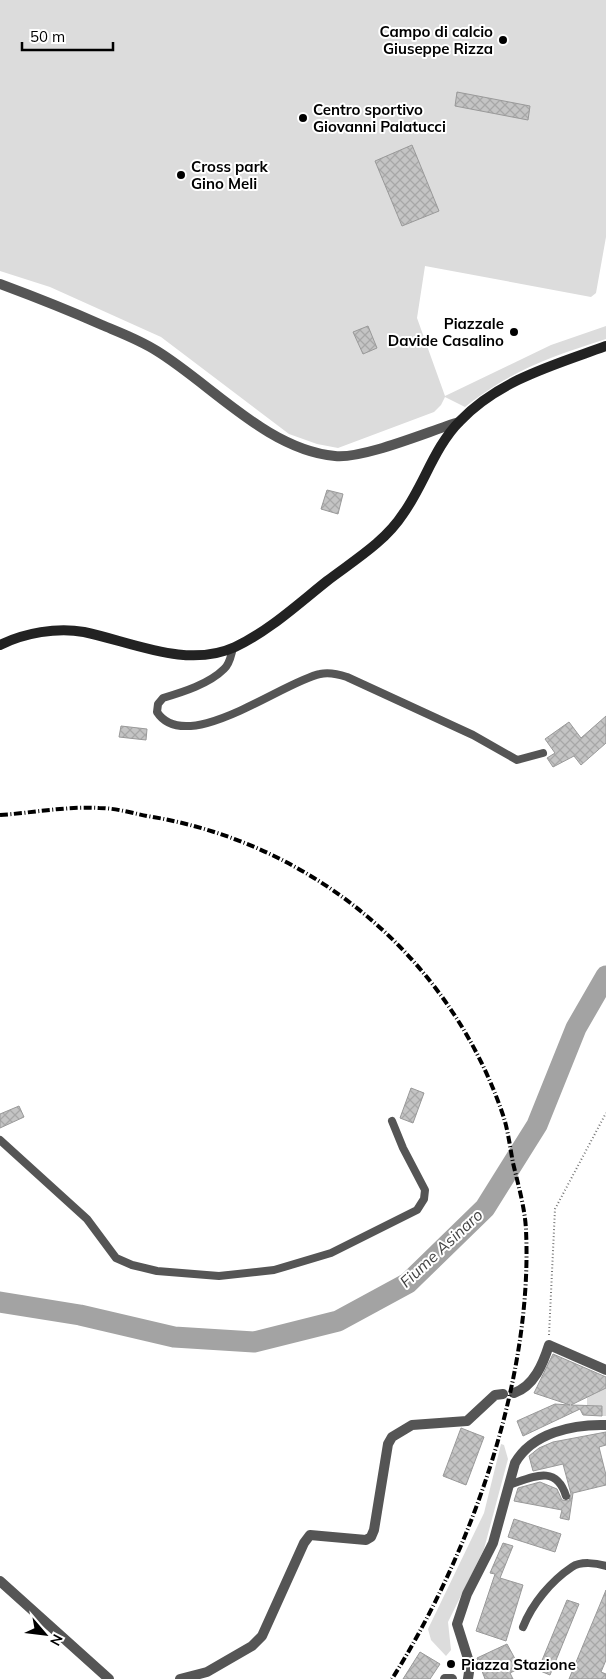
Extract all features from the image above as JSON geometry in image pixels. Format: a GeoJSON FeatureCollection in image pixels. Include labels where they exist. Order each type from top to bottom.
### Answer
{"type":"FeatureCollection","features":[{"type":"Feature","properties":{"kind":"main road"},"geometry":{"type":"LineString","coordinates":[[0,645],[14,638],[44,631],[83,632],[146,650],[176,654],[208,653],[233,648],[260,633],[385,535],[403,515],[433,460],[459,422],[512,382],[538,370],[606,346]]}},
{"type":"Feature","properties":{"kind":"street"},"geometry":{"type":"LineString","coordinates":[[0,284],[57,305],[150,347],[273,435],[319,453],[336,456],[366,452],[459,422]]}},
{"type":"Feature","properties":{"kind":"street"},"geometry":{"type":"LineString","coordinates":[[514,1393],[525,1389],[533,1381],[549,1344],[606,1370]]}},
{"type":"Feature","properties":{"kind":"street"},"geometry":{"type":"LineString","coordinates":[[180,1679],[207,1672],[252,1646],[262,1636],[304,1543],[310,1535],[366,1540],[371,1537],[374,1530],[388,1444],[399,1431],[412,1425],[468,1421],[495,1395],[503,1394]]}},
{"type":"Feature","properties":{"kind":"street"},"geometry":{"type":"LineString","coordinates":[[468,1679],[470,1665],[457,1624],[467,1594],[493,1544],[515,1464],[521,1453],[543,1436],[589,1424],[606,1425]]}},
{"type":"Feature","properties":{"kind":"street"},"geometry":{"type":"LineString","coordinates":[[0,1581],[109,1679]]}},
{"type":"Feature","properties":{"kind":"street"},"geometry":{"type":"LineString","coordinates":[[445,1679],[446,1677],[452,1679]]}},
{"type":"Feature","properties":{"kind":"lane"},"geometry":{"type":"LineString","coordinates":[[233,648],[230,661],[225,669],[214,676],[163,698],[158,704],[157,712],[160,718],[170,723],[185,726],[208,723],[233,714],[294,683],[320,674],[333,673],[347,676],[473,735],[517,760],[543,753]]}},
{"type":"Feature","properties":{"kind":"lane"},"geometry":{"type":"LineString","coordinates":[[0,1140],[87,1219],[116,1258],[132,1265],[157,1271],[219,1276],[274,1270],[331,1254],[417,1210],[424,1199],[425,1190],[403,1148],[392,1120]]}},
{"type":"Feature","properties":{"kind":"lane"},"geometry":{"type":"LineString","coordinates":[[509,1485],[540,1475],[554,1477],[563,1485],[566,1496]]}},
{"type":"Feature","properties":{"kind":"lane"},"geometry":{"type":"LineString","coordinates":[[523,1627],[538,1599],[573,1567],[584,1563],[606,1566]]}},
{"type":"Feature","properties":{"kind":"path"},"geometry":{"type":"LineString","coordinates":[[549,1344],[555,1209],[606,1113]]}},
{"type":"Feature","properties":{"kind":"shaded area","name":"Centro sportivo Giovanni Palatucci"},"geometry":{"type":"Polygon","coordinates":[[[0,0],[606,0],[606,237],[596,293],[591,297],[425,266],[417,318],[445,396],[551,345],[606,326],[606,339],[532,366],[499,383],[465,407],[445,397],[441,405],[434,412],[338,448],[317,444],[289,434],[161,337],[50,287],[0,271],[0,0]]]}},
{"type":"Feature","properties":{"kind":"shaded area"},"geometry":{"type":"Polygon","coordinates":[[[602,1385],[606,1386],[606,1416],[602,1416],[602,1406],[587,1405],[587,1397],[601,1390],[602,1385]]]}},
{"type":"Feature","properties":{"kind":"shaded area"},"geometry":{"type":"Polygon","coordinates":[[[501,1444],[504,1445],[508,1459],[484,1549],[448,1622],[451,1650],[446,1656],[431,1640],[428,1629],[484,1513],[501,1444]]]}},
{"type":"Feature","properties":{"kind":"building"},"geometry":{"type":"Polygon","coordinates":[[[457,92],[530,106],[528,120],[455,106],[457,92]]]}},
{"type":"Feature","properties":{"kind":"building"},"geometry":{"type":"Polygon","coordinates":[[[412,145],[439,211],[402,226],[375,161],[412,145]]]}},
{"type":"Feature","properties":{"kind":"building"},"geometry":{"type":"Polygon","coordinates":[[[368,326],[377,348],[363,354],[353,332],[368,326]]]}},
{"type":"Feature","properties":{"kind":"building"},"geometry":{"type":"Polygon","coordinates":[[[327,490],[343,494],[338,514],[321,509],[327,490]]]}},
{"type":"Feature","properties":{"kind":"building"},"geometry":{"type":"Polygon","coordinates":[[[606,716],[606,743],[581,765],[574,756],[553,767],[547,758],[555,753],[545,739],[569,722],[581,738],[606,716]]]}},
{"type":"Feature","properties":{"kind":"building"},"geometry":{"type":"Polygon","coordinates":[[[121,726],[147,729],[146,740],[119,737],[121,726]]]}},
{"type":"Feature","properties":{"kind":"building"},"geometry":{"type":"Polygon","coordinates":[[[411,1088],[424,1093],[413,1123],[400,1118],[411,1088]]]}},
{"type":"Feature","properties":{"kind":"building"},"geometry":{"type":"Polygon","coordinates":[[[19,1106],[24,1117],[0,1128],[0,1114],[19,1106]]]}},
{"type":"Feature","properties":{"kind":"building"},"geometry":{"type":"Polygon","coordinates":[[[553,1354],[606,1377],[606,1388],[571,1405],[602,1406],[602,1416],[583,1415],[580,1409],[523,1436],[517,1421],[555,1404],[570,1405],[534,1393],[553,1354]]]}},
{"type":"Feature","properties":{"kind":"building"},"geometry":{"type":"Polygon","coordinates":[[[461,1428],[484,1437],[466,1485],[443,1476],[461,1428]]]}},
{"type":"Feature","properties":{"kind":"building"},"geometry":{"type":"Polygon","coordinates":[[[606,1432],[606,1445],[599,1447],[606,1475],[606,1485],[573,1493],[569,1520],[560,1518],[562,1510],[514,1501],[518,1488],[540,1482],[557,1489],[562,1500],[569,1501],[571,1494],[563,1464],[533,1471],[529,1456],[539,1448],[553,1442],[606,1432]]]}},
{"type":"Feature","properties":{"kind":"building"},"geometry":{"type":"Polygon","coordinates":[[[514,1519],[561,1534],[555,1552],[508,1537],[514,1519]]]}},
{"type":"Feature","properties":{"kind":"building"},"geometry":{"type":"Polygon","coordinates":[[[503,1543],[513,1546],[500,1578],[523,1585],[506,1641],[476,1631],[495,1574],[490,1573],[503,1543]]]}},
{"type":"Feature","properties":{"kind":"building"},"geometry":{"type":"Polygon","coordinates":[[[606,1590],[606,1660],[601,1672],[606,1674],[606,1679],[569,1679],[606,1590]]]}},
{"type":"Feature","properties":{"kind":"building"},"geometry":{"type":"Polygon","coordinates":[[[567,1600],[579,1604],[550,1675],[538,1670],[567,1600]]]}},
{"type":"Feature","properties":{"kind":"building"},"geometry":{"type":"Polygon","coordinates":[[[507,1644],[520,1668],[510,1673],[513,1679],[485,1679],[477,1658],[507,1644]]]}},
{"type":"Feature","properties":{"kind":"building"},"geometry":{"type":"Polygon","coordinates":[[[420,1652],[440,1664],[430,1679],[403,1679],[420,1652]]]}},
{"type":"Feature","properties":{"kind":"waterway","name":"Fiume Asinaro"},"geometry":{"type":"LineString","coordinates":[[0,1302],[80,1315],[174,1337],[254,1342],[338,1321],[408,1283],[485,1208],[537,1125],[576,1028],[606,976]]}},
{"type":"Feature","properties":{"kind":"railway"},"geometry":{"type":"LineString","coordinates":[[0,815],[74,808],[111,809],[207,830],[264,851],[317,880],[366,916],[410,957],[448,1005],[479,1058],[505,1121],[524,1213],[526,1230],[525,1287],[519,1345],[508,1404],[491,1463],[471,1521],[447,1577],[421,1630],[392,1679]]}},
{"type":"Feature","properties":{"kind":"place","name":"Campo di calcio Giuseppe Rizza"},"geometry":{"type":"Point","coordinates":[503,40]}},
{"type":"Feature","properties":{"kind":"place","name":"Centro sportivo Giovanni Palatucci"},"geometry":{"type":"Point","coordinates":[303,118]}},
{"type":"Feature","properties":{"kind":"place","name":"Cross park Gino Meli"},"geometry":{"type":"Point","coordinates":[181,175]}},
{"type":"Feature","properties":{"kind":"place","name":"Piazzale Davide Casalino"},"geometry":{"type":"Point","coordinates":[514,332]}},
{"type":"Feature","properties":{"kind":"place","name":"Piazza Stazione"},"geometry":{"type":"Point","coordinates":[451,1664]}}]}
